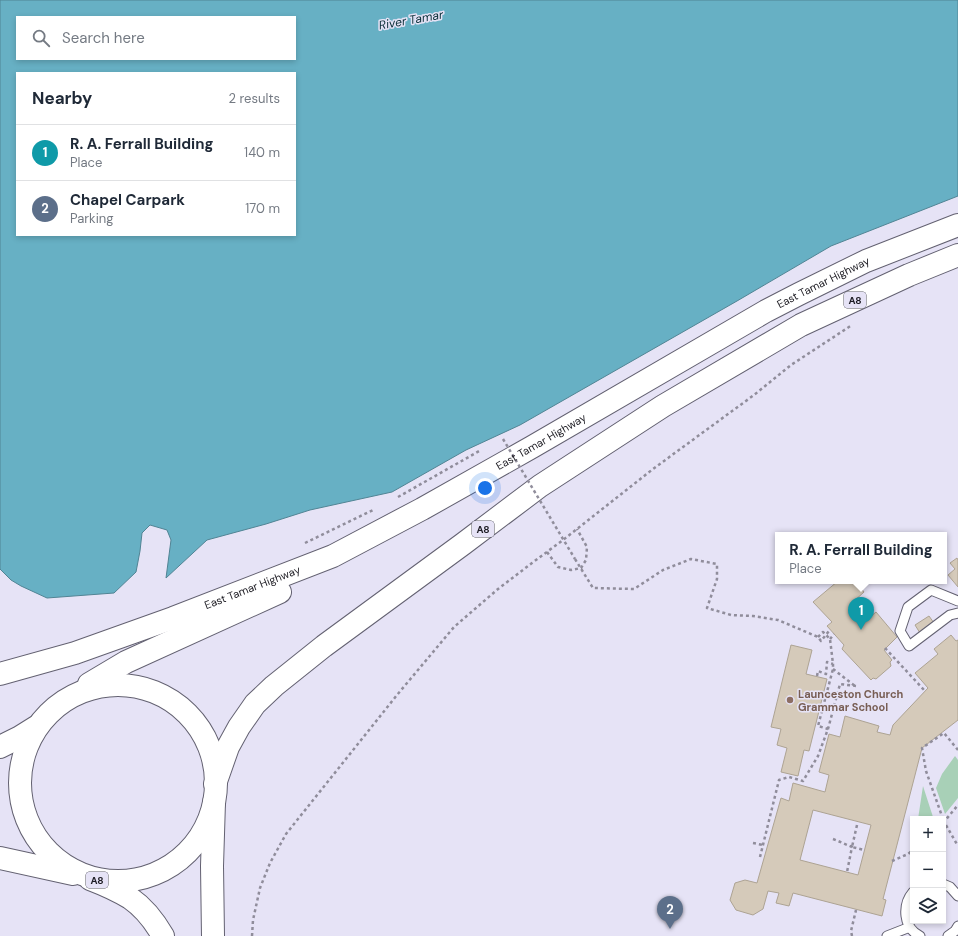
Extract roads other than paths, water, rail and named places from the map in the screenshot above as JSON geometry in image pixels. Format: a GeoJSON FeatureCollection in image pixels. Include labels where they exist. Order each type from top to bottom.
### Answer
{"type":"FeatureCollection","features":[{"type":"Feature","properties":{"kind":"main road","name":"East Tamar Highway"},"geometry":{"type":"LineString","coordinates":[[0,674],[75,652],[174,618],[334,556],[422,509],[525,451],[766,311],[866,261],[958,224]]}},
{"type":"Feature","properties":{"kind":"main road","name":"A8"},"geometry":{"type":"LineString","coordinates":[[0,858],[112,882],[136,880],[150,876],[173,864],[193,845],[203,830],[228,747],[239,727],[255,704],[297,667],[540,486],[663,406],[801,325],[958,254]]}},
{"type":"Feature","properties":{"kind":"main road","name":"A8"},"geometry":{"type":"LineString","coordinates":[[84,877],[64,866],[55,858],[33,828],[26,813],[23,798],[23,765],[29,742],[36,727],[57,705],[107,672],[293,586],[334,556]]}},
{"type":"Feature","properties":{"kind":"main road","name":"A8"},"geometry":{"type":"LineString","coordinates":[[70,695],[103,684],[117,683],[138,685],[159,692],[178,704],[193,720],[208,747],[214,766],[214,793]]}},
{"type":"Feature","properties":{"kind":"main road","name":"A8"},"geometry":{"type":"LineString","coordinates":[[0,747],[36,727]]}},
{"type":"Feature","properties":{"kind":"main road"},"geometry":{"type":"LineString","coordinates":[[213,936],[212,866],[214,793]]}},
{"type":"Feature","properties":{"kind":"main road"},"geometry":{"type":"LineString","coordinates":[[84,877],[116,890],[131,899],[150,916],[163,936]]}},
{"type":"Feature","properties":{"kind":"lane"},"geometry":{"type":"LineString","coordinates":[[958,601],[931,590],[908,607],[900,632],[909,646],[950,615],[958,613]]}},
{"type":"Feature","properties":{"kind":"lane"},"geometry":{"type":"LineString","coordinates":[[946,886],[958,896]]}},
{"type":"Feature","properties":{"kind":"lane"},"geometry":{"type":"LineString","coordinates":[[910,896],[905,907],[906,917],[910,927],[920,936]]}},
{"type":"Feature","properties":{"kind":"lane"},"geometry":{"type":"LineString","coordinates":[[948,936],[954,932],[958,926]]}},
{"type":"Feature","properties":{"kind":"lane"},"geometry":{"type":"LineString","coordinates":[[887,936],[910,927]]}},
{"type":"Feature","properties":{"kind":"water","name":"River Tamar"},"geometry":{"type":"Polygon","coordinates":[[[0,0],[958,0],[958,196],[831,246],[520,425],[466,450],[392,492],[310,510],[207,540],[166,578],[171,540],[167,530],[150,525],[142,533],[136,572],[114,593],[47,598],[11,580],[0,569],[0,0]]]}},
{"type":"Feature","properties":{"kind":"place","name":"R. A. Ferrall Building"},"geometry":{"type":"Point","coordinates":[861,630]}},
{"type":"Feature","properties":{"kind":"place","name":"Launceston Church Grammar School"},"geometry":{"type":"Point","coordinates":[790,700]}},
{"type":"Feature","properties":{"kind":"place","name":"Chapel Carpark"},"geometry":{"type":"Point","coordinates":[670,929]}}]}
